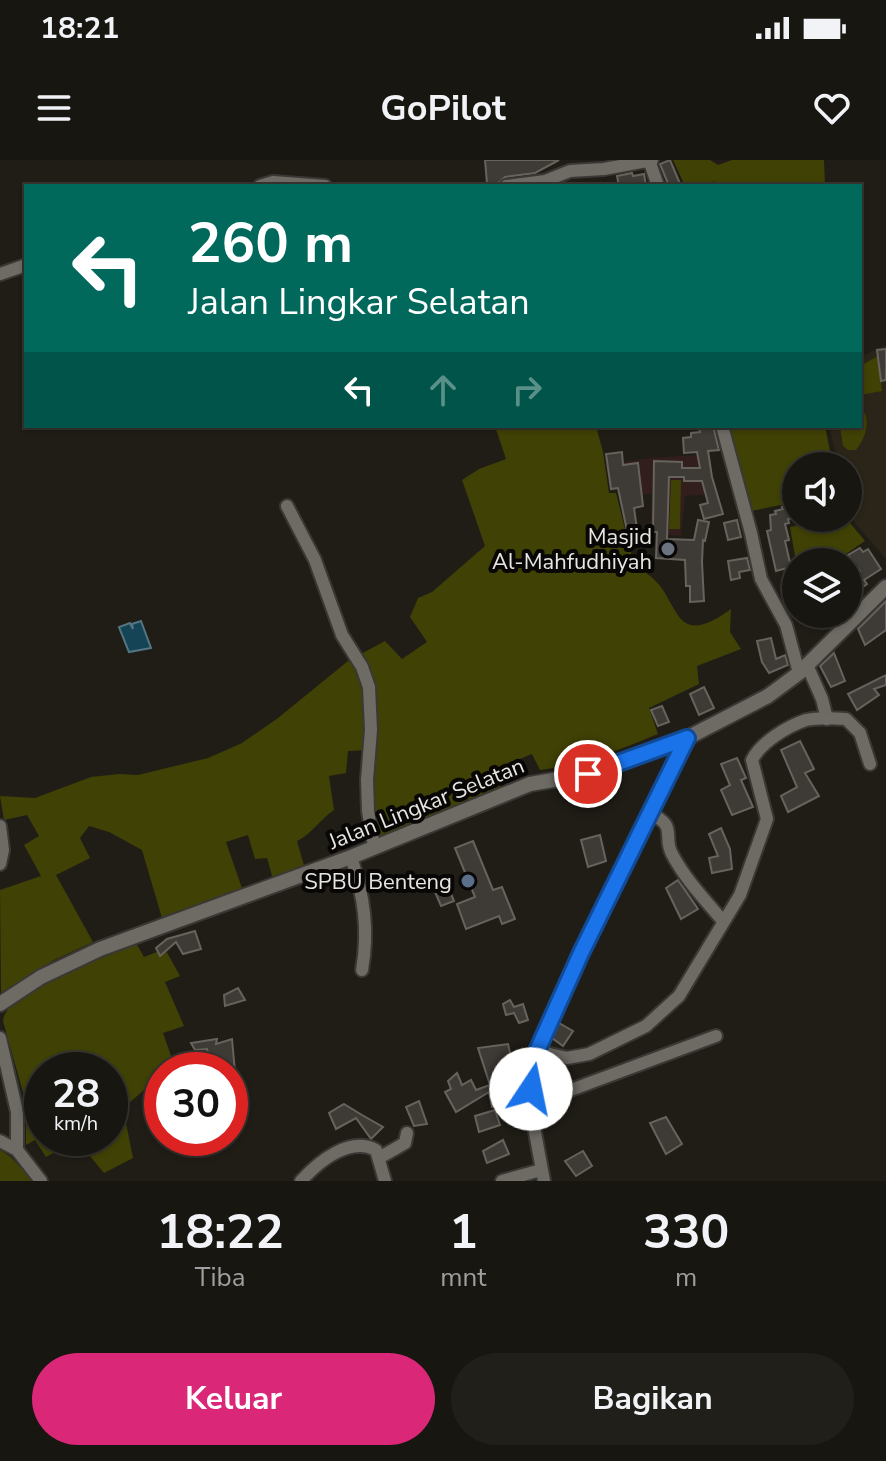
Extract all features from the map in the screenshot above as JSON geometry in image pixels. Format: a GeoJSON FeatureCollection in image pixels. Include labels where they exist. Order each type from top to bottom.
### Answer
{"type":"FeatureCollection","features":[{"type":"Feature","properties":{"kind":"street"},"geometry":{"type":"LineString","coordinates":[[522,184],[545,181],[570,171],[604,169],[650,160],[657,184]]}},
{"type":"Feature","properties":{"kind":"street"},"geometry":{"type":"LineString","coordinates":[[266,184],[299,184]]}},
{"type":"Feature","properties":{"kind":"street"},"geometry":{"type":"LineString","coordinates":[[0,274],[24,266]]}},
{"type":"Feature","properties":{"kind":"street"},"geometry":{"type":"LineString","coordinates":[[723,428],[761,579],[786,625],[803,669],[822,699],[827,719]]}},
{"type":"Feature","properties":{"kind":"street"},"geometry":{"type":"LineString","coordinates":[[287,506],[315,560],[342,635],[362,667],[369,687],[371,730],[367,780],[374,847]]}},
{"type":"Feature","properties":{"kind":"street","name":"Jalan Lingkar Selatan"},"geometry":{"type":"LineString","coordinates":[[0,1004],[41,977],[100,949],[351,857],[530,784],[588,774],[687,738],[768,696],[803,669],[886,587]]}},
{"type":"Feature","properties":{"kind":"street"},"geometry":{"type":"LineString","coordinates":[[537,1051],[576,1058],[646,1026],[679,996],[746,881],[767,819],[754,766],[755,754],[806,720],[846,719],[860,733],[870,764]]}},
{"type":"Feature","properties":{"kind":"street"},"geometry":{"type":"LineString","coordinates":[[502,1181],[542,1175],[530,1105],[537,1051],[598,914],[687,738]]}},
{"type":"Feature","properties":{"kind":"street"},"geometry":{"type":"LineString","coordinates":[[649,813],[668,828],[671,852],[686,876],[723,921]]}},
{"type":"Feature","properties":{"kind":"street"},"geometry":{"type":"LineString","coordinates":[[0,826],[3,850],[0,864]]}},
{"type":"Feature","properties":{"kind":"street"},"geometry":{"type":"LineString","coordinates":[[351,857],[362,891],[367,935],[362,970]]}},
{"type":"Feature","properties":{"kind":"street"},"geometry":{"type":"LineString","coordinates":[[531,1089],[550,1094],[568,1091],[716,1036]]}},
{"type":"Feature","properties":{"kind":"street"},"geometry":{"type":"LineString","coordinates":[[0,1038],[17,1112],[17,1150]]}},
{"type":"Feature","properties":{"kind":"street"},"geometry":{"type":"LineString","coordinates":[[379,1158],[405,1143],[407,1133]]}},
{"type":"Feature","properties":{"kind":"street"},"geometry":{"type":"LineString","coordinates":[[0,1141],[17,1150],[41,1181]]}},
{"type":"Feature","properties":{"kind":"street"},"geometry":{"type":"LineString","coordinates":[[301,1181],[336,1152],[366,1144],[376,1150],[385,1181]]}},
{"type":"Feature","properties":{"kind":"shaded area"},"geometry":{"type":"Polygon","coordinates":[[[673,160],[710,160],[718,165],[732,160],[824,160],[825,184],[716,184],[714,181],[709,184],[684,184],[673,160]]]}},
{"type":"Feature","properties":{"kind":"shaded area"},"geometry":{"type":"Polygon","coordinates":[[[886,345],[886,559],[862,531],[862,452],[836,452],[830,428],[862,428],[862,356],[886,345]]]}},
{"type":"Feature","properties":{"kind":"shaded area"},"geometry":{"type":"Polygon","coordinates":[[[878,356],[882,391],[862,395],[862,365],[878,356]]]}},
{"type":"Feature","properties":{"kind":"shaded area"},"geometry":{"type":"Polygon","coordinates":[[[862,410],[867,423],[865,435],[856,450],[843,446],[840,428],[862,428],[862,410]]]}},
{"type":"Feature","properties":{"kind":"shaded area"},"geometry":{"type":"Polygon","coordinates":[[[496,428],[597,428],[609,493],[616,493],[634,565],[657,582],[686,623],[706,624],[731,609],[730,632],[741,649],[697,666],[699,684],[649,708],[658,734],[600,756],[555,768],[540,770],[532,754],[493,770],[501,789],[376,841],[372,750],[348,751],[346,773],[329,776],[334,810],[297,841],[305,869],[273,879],[267,858],[255,859],[248,835],[226,842],[243,891],[162,918],[142,850],[109,832],[89,826],[80,838],[90,858],[56,875],[93,942],[54,960],[1,993],[0,890],[41,876],[24,845],[39,836],[27,815],[4,820],[0,796],[35,798],[91,777],[138,775],[208,758],[242,743],[348,661],[385,641],[402,659],[427,642],[410,617],[418,598],[432,592],[485,546],[462,480],[479,469],[506,459],[496,428]]]}},
{"type":"Feature","properties":{"kind":"shaded area"},"geometry":{"type":"Polygon","coordinates":[[[728,428],[825,428],[830,452],[782,452],[782,505],[746,512],[728,428]]]}},
{"type":"Feature","properties":{"kind":"shaded area"},"geometry":{"type":"Polygon","coordinates":[[[697,455],[705,495],[685,496],[681,536],[650,533],[652,494],[628,494],[624,462],[697,455]]]}},
{"type":"Feature","properties":{"kind":"shaded area"},"geometry":{"type":"Polygon","coordinates":[[[671,480],[681,480],[680,529],[669,529],[671,480]]]}},
{"type":"Feature","properties":{"kind":"shaded area"},"geometry":{"type":"Polygon","coordinates":[[[791,532],[858,532],[865,541],[855,548],[794,548],[791,532]]]}},
{"type":"Feature","properties":{"kind":"shaded area"},"geometry":{"type":"Polygon","coordinates":[[[136,943],[144,957],[165,949],[180,976],[165,982],[184,1026],[163,1033],[170,1052],[144,1052],[144,1090],[128,1104],[128,1052],[24,1052],[24,1096],[3,1021],[8,1010],[21,998],[83,964],[136,943]]]}},
{"type":"Feature","properties":{"kind":"shaded area"},"geometry":{"type":"Polygon","coordinates":[[[128,1133],[133,1158],[104,1173],[90,1156],[128,1156],[128,1133]]]}},
{"type":"Feature","properties":{"kind":"shaded area"},"geometry":{"type":"Polygon","coordinates":[[[0,1150],[11,1157],[33,1181],[0,1181],[0,1150]]]}},
{"type":"Feature","properties":{"kind":"water"},"geometry":{"type":"Polygon","coordinates":[[[141,621],[151,648],[129,652],[119,627],[130,623],[133,629],[132,624],[141,621]]]}},
{"type":"Feature","properties":{"kind":"building"},"geometry":{"type":"Polygon","coordinates":[[[485,160],[559,160],[535,173],[487,183],[485,160]]]}},
{"type":"Feature","properties":{"kind":"building"},"geometry":{"type":"Polygon","coordinates":[[[670,160],[680,184],[668,184],[660,164],[670,160]]]}},
{"type":"Feature","properties":{"kind":"building"},"geometry":{"type":"Polygon","coordinates":[[[644,174],[646,184],[619,184],[617,176],[644,174]]]}},
{"type":"Feature","properties":{"kind":"building"},"geometry":{"type":"Polygon","coordinates":[[[886,349],[886,380],[881,381],[877,350],[886,349]]]}},
{"type":"Feature","properties":{"kind":"building"},"geometry":{"type":"Polygon","coordinates":[[[699,428],[714,428],[719,450],[708,451],[723,514],[704,519],[700,505],[708,503],[702,481],[669,477],[667,539],[694,540],[698,520],[709,522],[703,540],[704,601],[690,602],[685,560],[656,558],[657,532],[653,532],[654,461],[682,462],[682,468],[700,468],[697,452],[684,453],[683,438],[700,432],[699,428]]]}},
{"type":"Feature","properties":{"kind":"building"},"geometry":{"type":"Polygon","coordinates":[[[622,452],[623,465],[638,463],[643,506],[634,508],[639,543],[630,545],[618,488],[611,489],[606,454],[622,452]]]}},
{"type":"Feature","properties":{"kind":"building"},"geometry":{"type":"Polygon","coordinates":[[[782,509],[782,532],[787,532],[789,540],[785,541],[787,548],[782,548],[782,569],[776,571],[767,531],[771,530],[770,515],[776,514],[775,511],[782,509]]]}},
{"type":"Feature","properties":{"kind":"building"},"geometry":{"type":"Polygon","coordinates":[[[737,520],[741,537],[728,540],[724,523],[737,520]]]}},
{"type":"Feature","properties":{"kind":"building"},"geometry":{"type":"Polygon","coordinates":[[[868,549],[881,569],[864,580],[867,584],[862,588],[862,551],[868,549]]]}},
{"type":"Feature","properties":{"kind":"building"},"geometry":{"type":"Polygon","coordinates":[[[747,558],[750,570],[739,572],[740,578],[731,580],[728,561],[747,558]]]}},
{"type":"Feature","properties":{"kind":"building"},"geometry":{"type":"Polygon","coordinates":[[[886,601],[886,630],[865,645],[858,629],[886,601]]]}},
{"type":"Feature","properties":{"kind":"building"},"geometry":{"type":"Polygon","coordinates":[[[771,638],[776,659],[785,655],[788,665],[769,673],[762,662],[757,641],[771,638]]]}},
{"type":"Feature","properties":{"kind":"building"},"geometry":{"type":"Polygon","coordinates":[[[834,653],[845,681],[831,687],[820,666],[834,653]]]}},
{"type":"Feature","properties":{"kind":"building"},"geometry":{"type":"Polygon","coordinates":[[[886,675],[886,685],[874,689],[879,695],[857,710],[848,694],[886,675]]]}},
{"type":"Feature","properties":{"kind":"building"},"geometry":{"type":"Polygon","coordinates":[[[704,687],[714,708],[699,715],[690,694],[704,687]]]}},
{"type":"Feature","properties":{"kind":"building"},"geometry":{"type":"Polygon","coordinates":[[[662,706],[669,722],[658,726],[651,710],[662,706]]]}},
{"type":"Feature","properties":{"kind":"building"},"geometry":{"type":"Polygon","coordinates":[[[800,741],[814,769],[805,773],[819,796],[788,812],[781,796],[797,787],[781,750],[800,741]]]}},
{"type":"Feature","properties":{"kind":"building"},"geometry":{"type":"Polygon","coordinates":[[[737,758],[746,778],[741,780],[753,807],[732,815],[721,790],[730,785],[721,764],[737,758]]]}},
{"type":"Feature","properties":{"kind":"building"},"geometry":{"type":"Polygon","coordinates":[[[721,828],[730,849],[732,869],[712,873],[709,858],[718,856],[709,834],[721,828]]]}},
{"type":"Feature","properties":{"kind":"building"},"geometry":{"type":"Polygon","coordinates":[[[600,835],[606,861],[588,867],[581,840],[600,835]]]}},
{"type":"Feature","properties":{"kind":"building"},"geometry":{"type":"Polygon","coordinates":[[[473,841],[493,890],[502,887],[515,919],[502,924],[499,916],[466,929],[457,904],[475,897],[455,848],[473,841]]]}},
{"type":"Feature","properties":{"kind":"building"},"geometry":{"type":"Polygon","coordinates":[[[678,880],[698,909],[681,919],[666,888],[678,880]]]}},
{"type":"Feature","properties":{"kind":"building"},"geometry":{"type":"Polygon","coordinates":[[[446,882],[454,901],[441,906],[433,887],[446,882]]]}},
{"type":"Feature","properties":{"kind":"building"},"geometry":{"type":"Polygon","coordinates":[[[195,931],[201,949],[183,954],[176,942],[160,956],[156,948],[167,939],[195,931]]]}},
{"type":"Feature","properties":{"kind":"building"},"geometry":{"type":"Polygon","coordinates":[[[238,988],[245,1000],[225,1006],[224,995],[238,988]]]}},
{"type":"Feature","properties":{"kind":"building"},"geometry":{"type":"Polygon","coordinates":[[[510,1000],[514,1007],[523,1004],[528,1020],[519,1023],[514,1013],[506,1015],[503,1004],[510,1000]]]}},
{"type":"Feature","properties":{"kind":"building"},"geometry":{"type":"Polygon","coordinates":[[[559,1023],[573,1031],[563,1046],[552,1038],[559,1023]]]}},
{"type":"Feature","properties":{"kind":"building"},"geometry":{"type":"Polygon","coordinates":[[[217,1039],[216,1044],[232,1039],[233,1052],[195,1050],[191,1043],[217,1039]]]}},
{"type":"Feature","properties":{"kind":"building"},"geometry":{"type":"Polygon","coordinates":[[[508,1044],[513,1066],[507,1068],[515,1101],[492,1107],[489,1092],[456,1112],[445,1092],[451,1089],[448,1081],[457,1073],[462,1085],[471,1080],[476,1090],[490,1085],[478,1048],[508,1044]]]}},
{"type":"Feature","properties":{"kind":"building"},"geometry":{"type":"Polygon","coordinates":[[[419,1101],[427,1124],[414,1126],[406,1107],[419,1101]]]}},
{"type":"Feature","properties":{"kind":"building"},"geometry":{"type":"Polygon","coordinates":[[[344,1104],[383,1127],[371,1139],[356,1118],[336,1129],[329,1113],[344,1104]]]}},
{"type":"Feature","properties":{"kind":"building"},"geometry":{"type":"Polygon","coordinates":[[[495,1110],[500,1125],[479,1132],[475,1116],[495,1110]]]}},
{"type":"Feature","properties":{"kind":"building"},"geometry":{"type":"Polygon","coordinates":[[[666,1117],[682,1144],[666,1154],[650,1123],[666,1117]]]}},
{"type":"Feature","properties":{"kind":"building"},"geometry":{"type":"Polygon","coordinates":[[[503,1140],[509,1154],[487,1163],[483,1151],[503,1140]]]}},
{"type":"Feature","properties":{"kind":"building"},"geometry":{"type":"Polygon","coordinates":[[[583,1151],[592,1166],[576,1176],[565,1161],[583,1151]]]}},
{"type":"Feature","properties":{"kind":"place","name":"Masjid Al-Mahfudhiyah"},"geometry":{"type":"Point","coordinates":[668,549]}},
{"type":"Feature","properties":{"kind":"place","name":"SPBU Benteng"},"geometry":{"type":"Point","coordinates":[468,881]}},
{"type":"Feature","properties":{"kind":"route"},"geometry":{"type":"LineString","coordinates":[[531,1089],[537,1051],[608,894],[630,856],[687,738],[588,774]]}}]}
